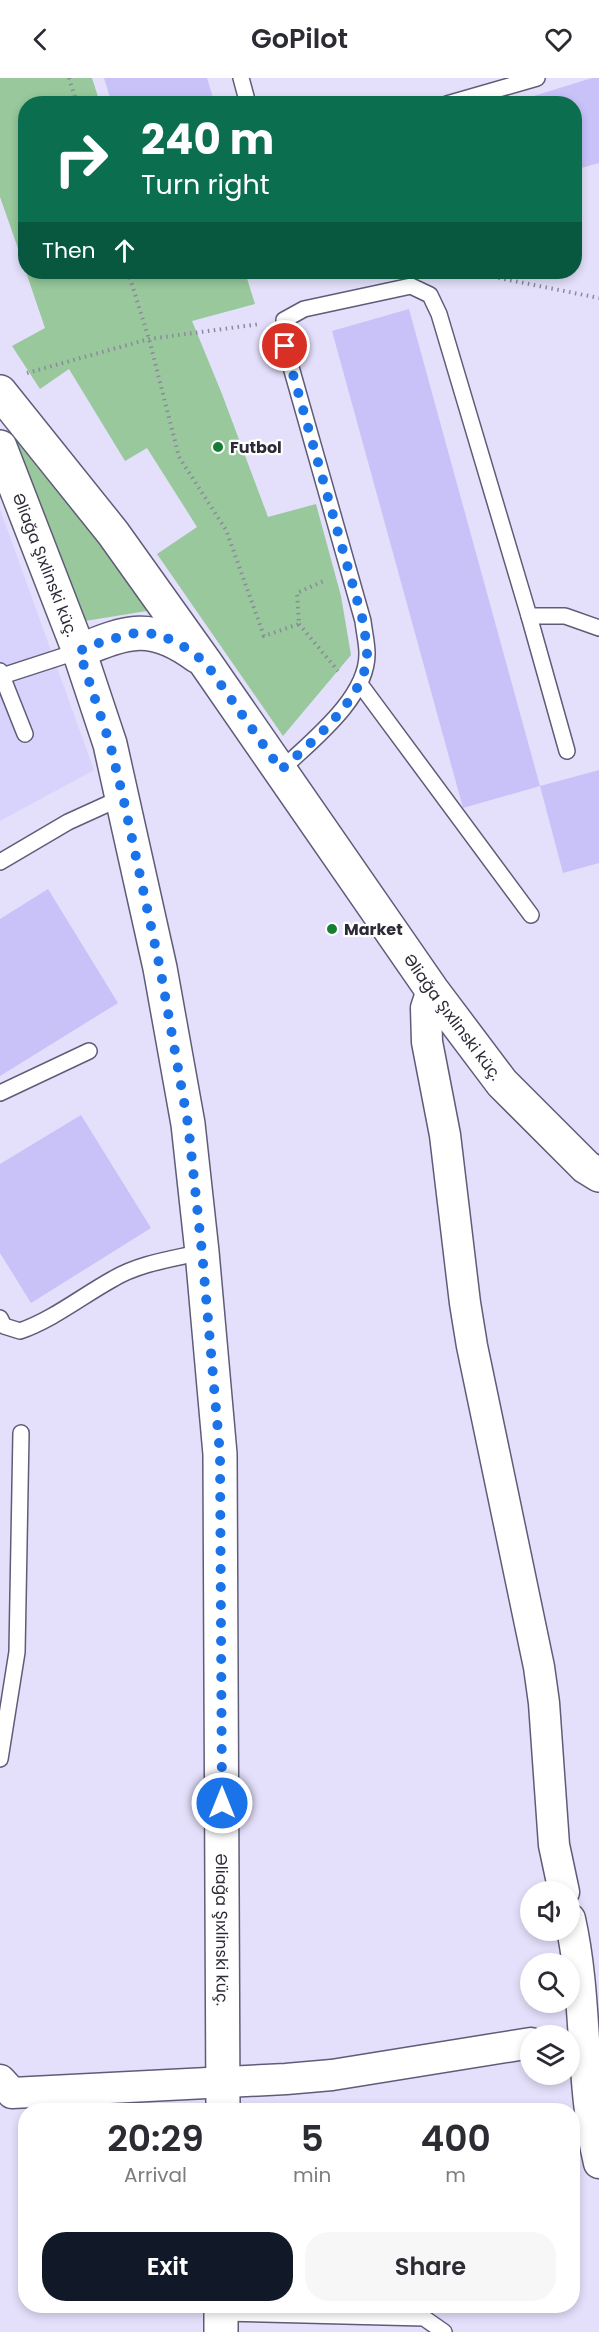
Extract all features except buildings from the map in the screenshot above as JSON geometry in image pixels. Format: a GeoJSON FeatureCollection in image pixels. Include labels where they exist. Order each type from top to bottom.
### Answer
{"type":"FeatureCollection","features":[{"type":"Feature","properties":{"kind":"main road","name":"Əliağa Şıxlinski küç."},"geometry":{"type":"LineString","coordinates":[[11,383],[432,990],[502,1083],[586,1167],[599,1175]]}},
{"type":"Feature","properties":{"kind":"main road","name":"Əliağa Şıxlinski küç."},"geometry":{"type":"LineString","coordinates":[[4,469],[79,651],[110,744],[160,968],[188,1124],[220,1454],[223,2096]]}},
{"type":"Feature","properties":{"kind":"main road"},"geometry":{"type":"LineString","coordinates":[[79,651],[120,636],[146,633],[169,638],[205,662]]}},
{"type":"Feature","properties":{"kind":"street"},"geometry":{"type":"LineString","coordinates":[[432,990],[426,1008],[427,1042],[445,1135],[472,1346],[539,1667],[544,1702],[554,1845],[562,1881]]}},
{"type":"Feature","properties":{"kind":"street"},"geometry":{"type":"LineString","coordinates":[[574,1941],[581,1985],[587,2098],[599,2163]]}},
{"type":"Feature","properties":{"kind":"street"},"geometry":{"type":"LineString","coordinates":[[0,2080],[12,2093],[223,2096],[332,2075],[520,2045]]}},
{"type":"Feature","properties":{"kind":"lane"},"geometry":{"type":"LineString","coordinates":[[241,78],[246,96]]}},
{"type":"Feature","properties":{"kind":"lane"},"geometry":{"type":"LineString","coordinates":[[475,96],[537,78]]}},
{"type":"Feature","properties":{"kind":"lane"},"geometry":{"type":"LineString","coordinates":[[281,770],[339,715],[360,684],[368,655],[363,621],[285,346],[284,320],[304,309],[411,286],[430,295],[439,314],[567,751]]}},
{"type":"Feature","properties":{"kind":"lane"},"geometry":{"type":"LineString","coordinates":[[529,616],[565,616],[599,628]]}},
{"type":"Feature","properties":{"kind":"lane"},"geometry":{"type":"LineString","coordinates":[[25,734],[1,673],[79,651]]}},
{"type":"Feature","properties":{"kind":"lane"},"geometry":{"type":"LineString","coordinates":[[360,684],[531,915]]}},
{"type":"Feature","properties":{"kind":"lane"},"geometry":{"type":"LineString","coordinates":[[0,862],[68,822],[123,797]]}},
{"type":"Feature","properties":{"kind":"lane"},"geometry":{"type":"LineString","coordinates":[[0,1093],[89,1051]]}},
{"type":"Feature","properties":{"kind":"lane"},"geometry":{"type":"LineString","coordinates":[[0,1318],[4,1326],[20,1332],[42,1323],[115,1278],[143,1266],[202,1252]]}},
{"type":"Feature","properties":{"kind":"lane"},"geometry":{"type":"LineString","coordinates":[[0,1759],[17,1652],[21,1434]]}},
{"type":"Feature","properties":{"kind":"lane"},"geometry":{"type":"LineString","coordinates":[[221,2317],[424,2318],[444,2332]]}},
{"type":"Feature","properties":{"kind":"path"},"geometry":{"type":"LineString","coordinates":[[69,78],[75,96]]}},
{"type":"Feature","properties":{"kind":"path"},"geometry":{"type":"LineString","coordinates":[[131,279],[179,457],[226,530],[264,636],[299,624]]}},
{"type":"Feature","properties":{"kind":"path"},"geometry":{"type":"LineString","coordinates":[[504,279],[599,298]]}},
{"type":"Feature","properties":{"kind":"path"},"geometry":{"type":"LineString","coordinates":[[11,383],[149,339],[284,320]]}},
{"type":"Feature","properties":{"kind":"path"},"geometry":{"type":"LineString","coordinates":[[335,575],[297,593],[299,624],[338,671]]}},
{"type":"Feature","properties":{"kind":"shaded area"},"geometry":{"type":"Polygon","coordinates":[[[0,509],[94,770],[0,821],[0,509]]]}},
{"type":"Feature","properties":{"kind":"green space"},"geometry":{"type":"Polygon","coordinates":[[[0,78],[92,78],[98,96],[18,96],[18,248],[0,197],[0,78]]]}},
{"type":"Feature","properties":{"kind":"green space"},"geometry":{"type":"Polygon","coordinates":[[[28,279],[247,279],[255,304],[192,321],[268,517],[316,504],[341,596],[351,655],[283,736],[157,554],[197,527],[147,448],[125,461],[69,369],[40,389],[12,346],[45,328],[28,279]]]}},
{"type":"Feature","properties":{"kind":"green space"},"geometry":{"type":"Polygon","coordinates":[[[14,437],[153,610],[85,621],[14,437]]]}},
{"type":"Feature","properties":{"kind":"place","name":"Futbol"},"geometry":{"type":"Point","coordinates":[218,447]}},
{"type":"Feature","properties":{"kind":"place","name":"Market"},"geometry":{"type":"Point","coordinates":[332,929]}},
{"type":"Feature","properties":{"kind":"route"},"geometry":{"type":"LineString","coordinates":[[222,1803],[220,1454],[188,1124],[160,968],[123,797],[110,744],[79,651],[104,641],[135,633],[159,634],[183,646],[205,662],[281,770],[339,715],[360,684],[368,655],[363,621],[285,346]]}}]}
